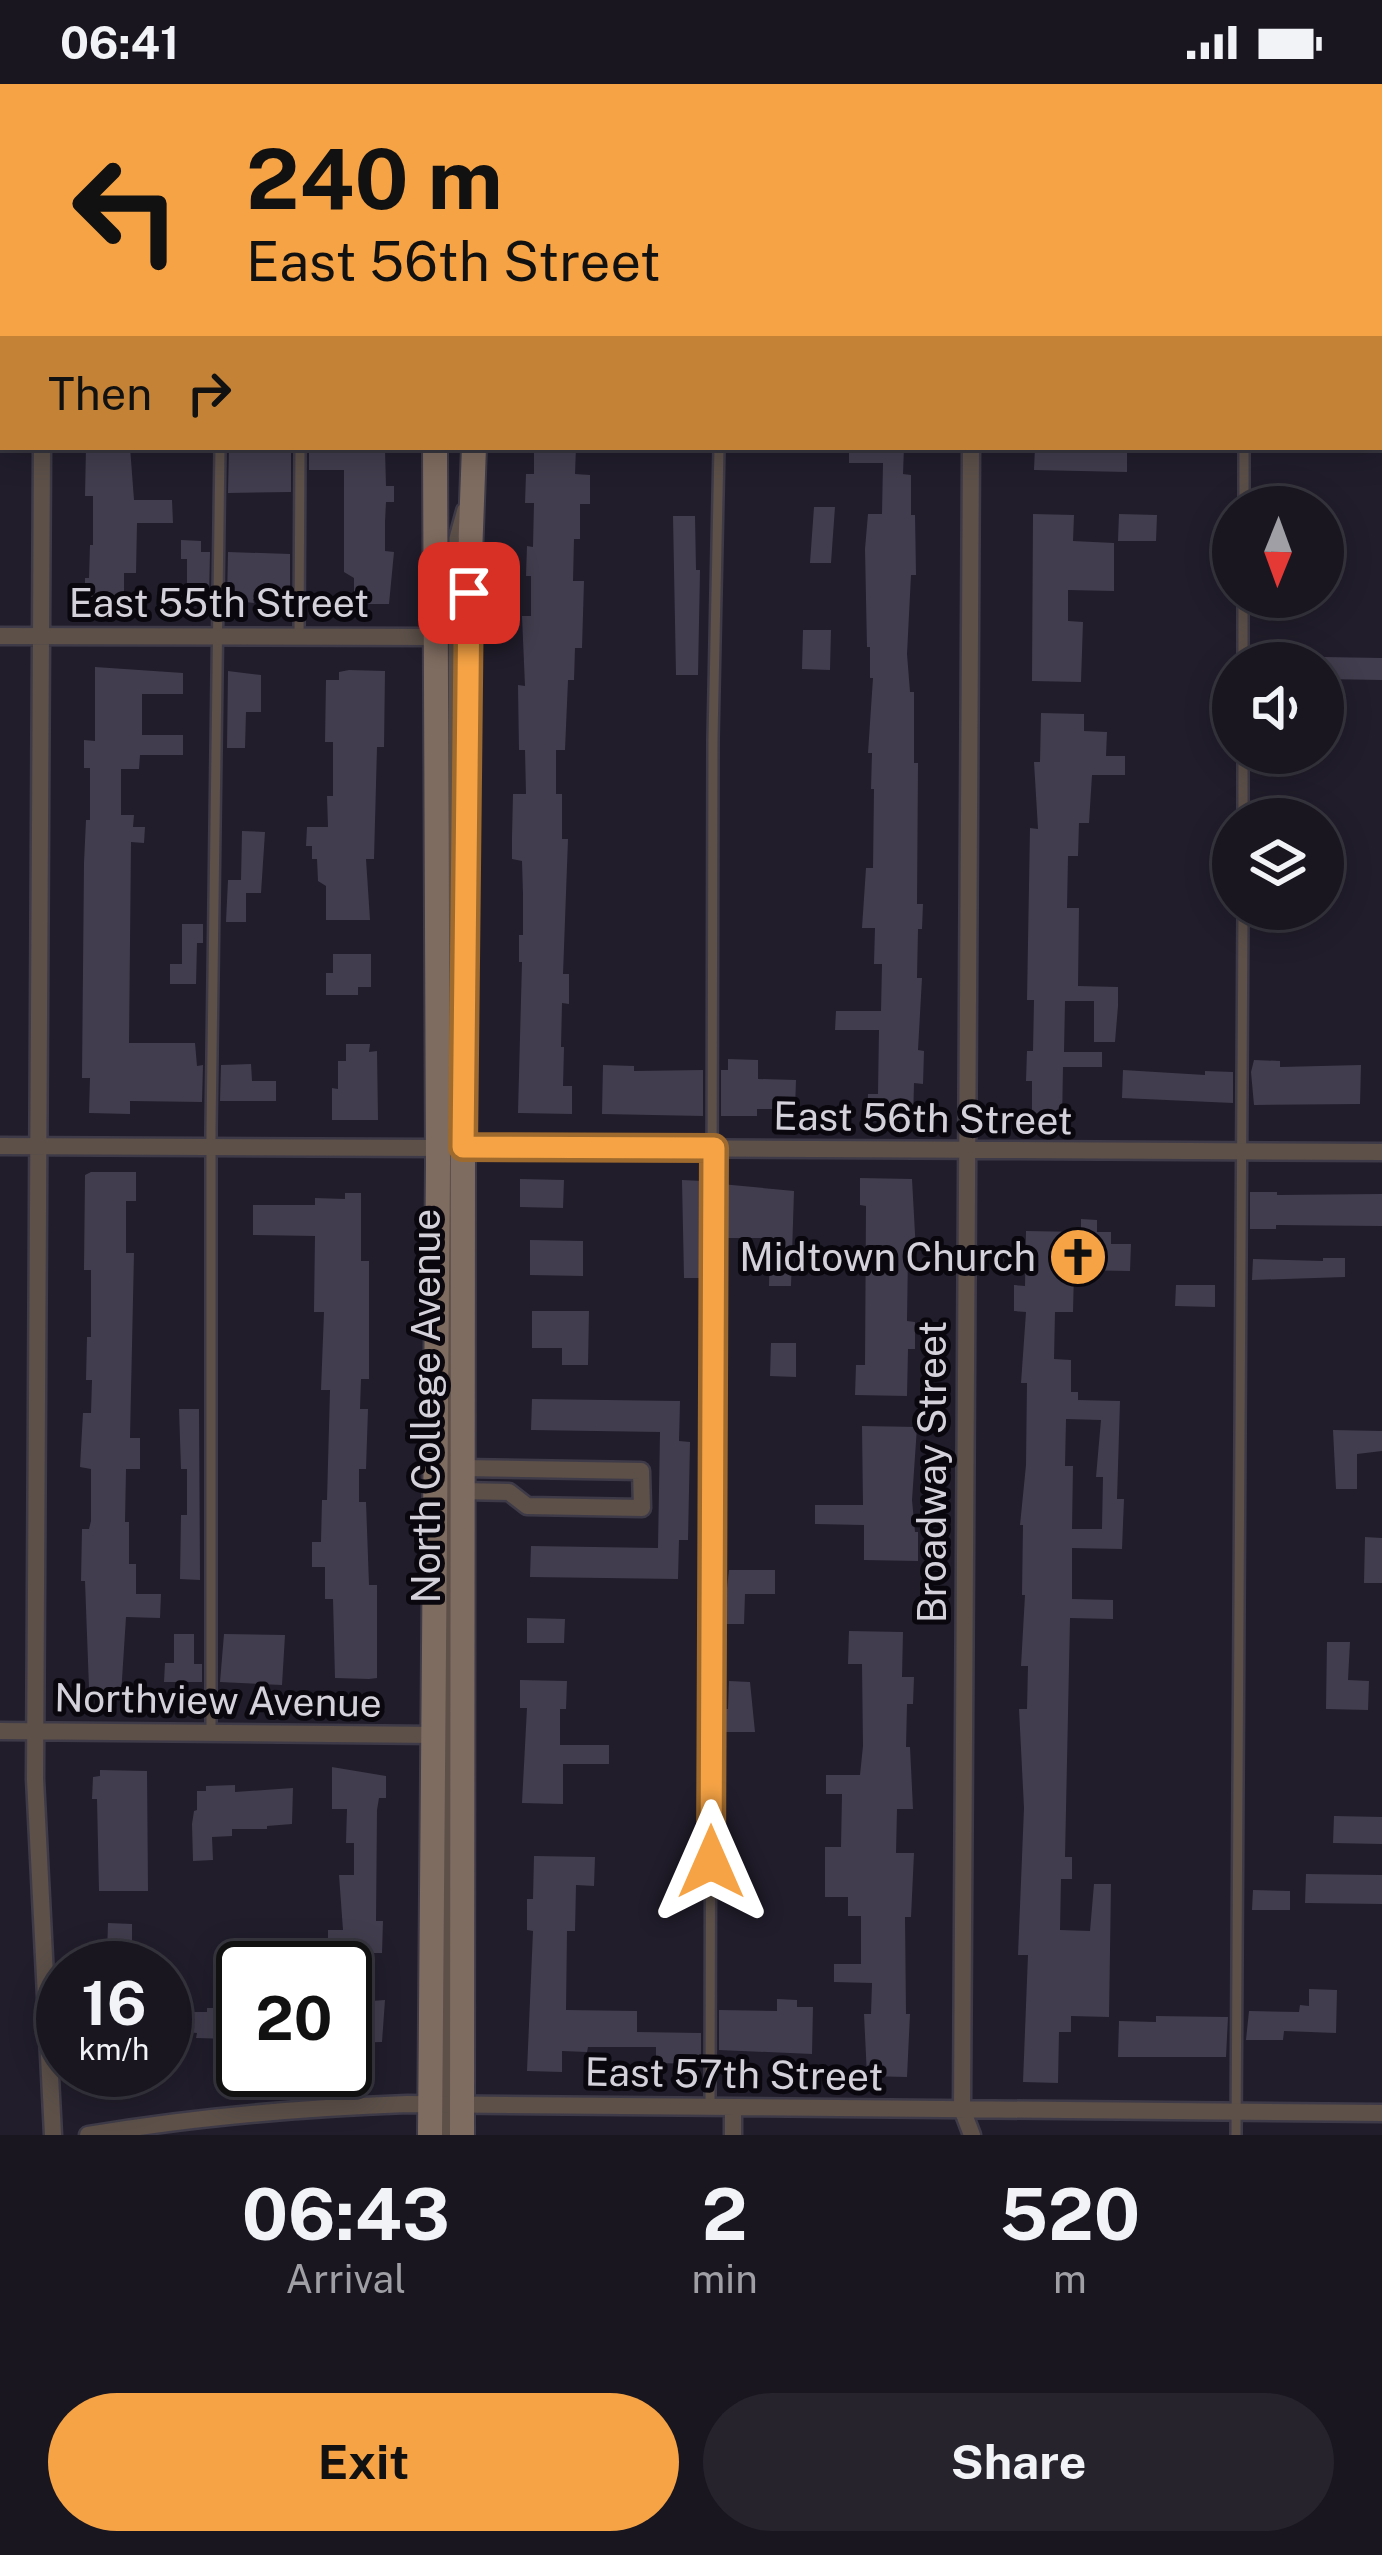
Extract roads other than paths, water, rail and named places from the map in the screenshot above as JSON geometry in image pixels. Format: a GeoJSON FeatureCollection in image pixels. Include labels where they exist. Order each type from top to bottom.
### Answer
{"type":"FeatureCollection","features":[{"type":"Feature","properties":{"kind":"main road","name":"North College Avenue"},"geometry":{"type":"LineString","coordinates":[[430,2135],[446,2104],[462,1480],[435,454]]}},
{"type":"Feature","properties":{"kind":"main road","name":"North College Avenue"},"geometry":{"type":"LineString","coordinates":[[462,2135],[446,2104],[435,1735],[474,454]]}},
{"type":"Feature","properties":{"kind":"street"},"geometry":{"type":"LineString","coordinates":[[42,450],[35,1731],[53,2135]]}},
{"type":"Feature","properties":{"kind":"street","name":"Broadway Street"},"geometry":{"type":"LineString","coordinates":[[971,450],[962,2109],[972,2135]]}},
{"type":"Feature","properties":{"kind":"street","name":"East 55th Street"},"geometry":{"type":"LineString","coordinates":[[0,636],[438,637]]}},
{"type":"Feature","properties":{"kind":"street","name":"East 56th Street"},"geometry":{"type":"LineString","coordinates":[[0,1146],[1382,1152]]}},
{"type":"Feature","properties":{"kind":"street"},"geometry":{"type":"LineString","coordinates":[[509,1469],[641,1471],[642,1508],[527,1506],[509,1492],[462,1480],[509,1469]]}},
{"type":"Feature","properties":{"kind":"street","name":"Northview Avenue"},"geometry":{"type":"LineString","coordinates":[[0,1731],[435,1735]]}},
{"type":"Feature","properties":{"kind":"street","name":"East 57th Street"},"geometry":{"type":"LineString","coordinates":[[88,2135],[265,2110],[446,2104],[1382,2113]]}},
{"type":"Feature","properties":{"kind":"street"},"geometry":{"type":"LineString","coordinates":[[733,2107],[733,2135]]}},
{"type":"Feature","properties":{"kind":"lane"},"geometry":{"type":"LineString","coordinates":[[211,1732],[211,1147],[220,450]]}},
{"type":"Feature","properties":{"kind":"lane"},"geometry":{"type":"LineString","coordinates":[[299,637],[300,450]]}},
{"type":"Feature","properties":{"kind":"lane"},"geometry":{"type":"LineString","coordinates":[[710,2107],[718,450]]}},
{"type":"Feature","properties":{"kind":"lane"},"geometry":{"type":"LineString","coordinates":[[1244,450],[1244,486]]}},
{"type":"Feature","properties":{"kind":"lane","name":"North College Avenue"},"geometry":{"type":"LineString","coordinates":[[435,454],[454,538],[446,2135]]}},
{"type":"Feature","properties":{"kind":"lane","name":"North College Avenue"},"geometry":{"type":"LineString","coordinates":[[454,538],[474,454]]}},
{"type":"Feature","properties":{"kind":"lane"},"geometry":{"type":"LineString","coordinates":[[1236,2135],[1243,930]]}},
{"type":"Feature","properties":{"kind":"lane"},"geometry":{"type":"LineString","coordinates":[[509,1469],[509,1492]]}},
{"type":"Feature","properties":{"kind":"place","name":"Midtown Church"},"geometry":{"type":"Point","coordinates":[1078,1257]}}]}
